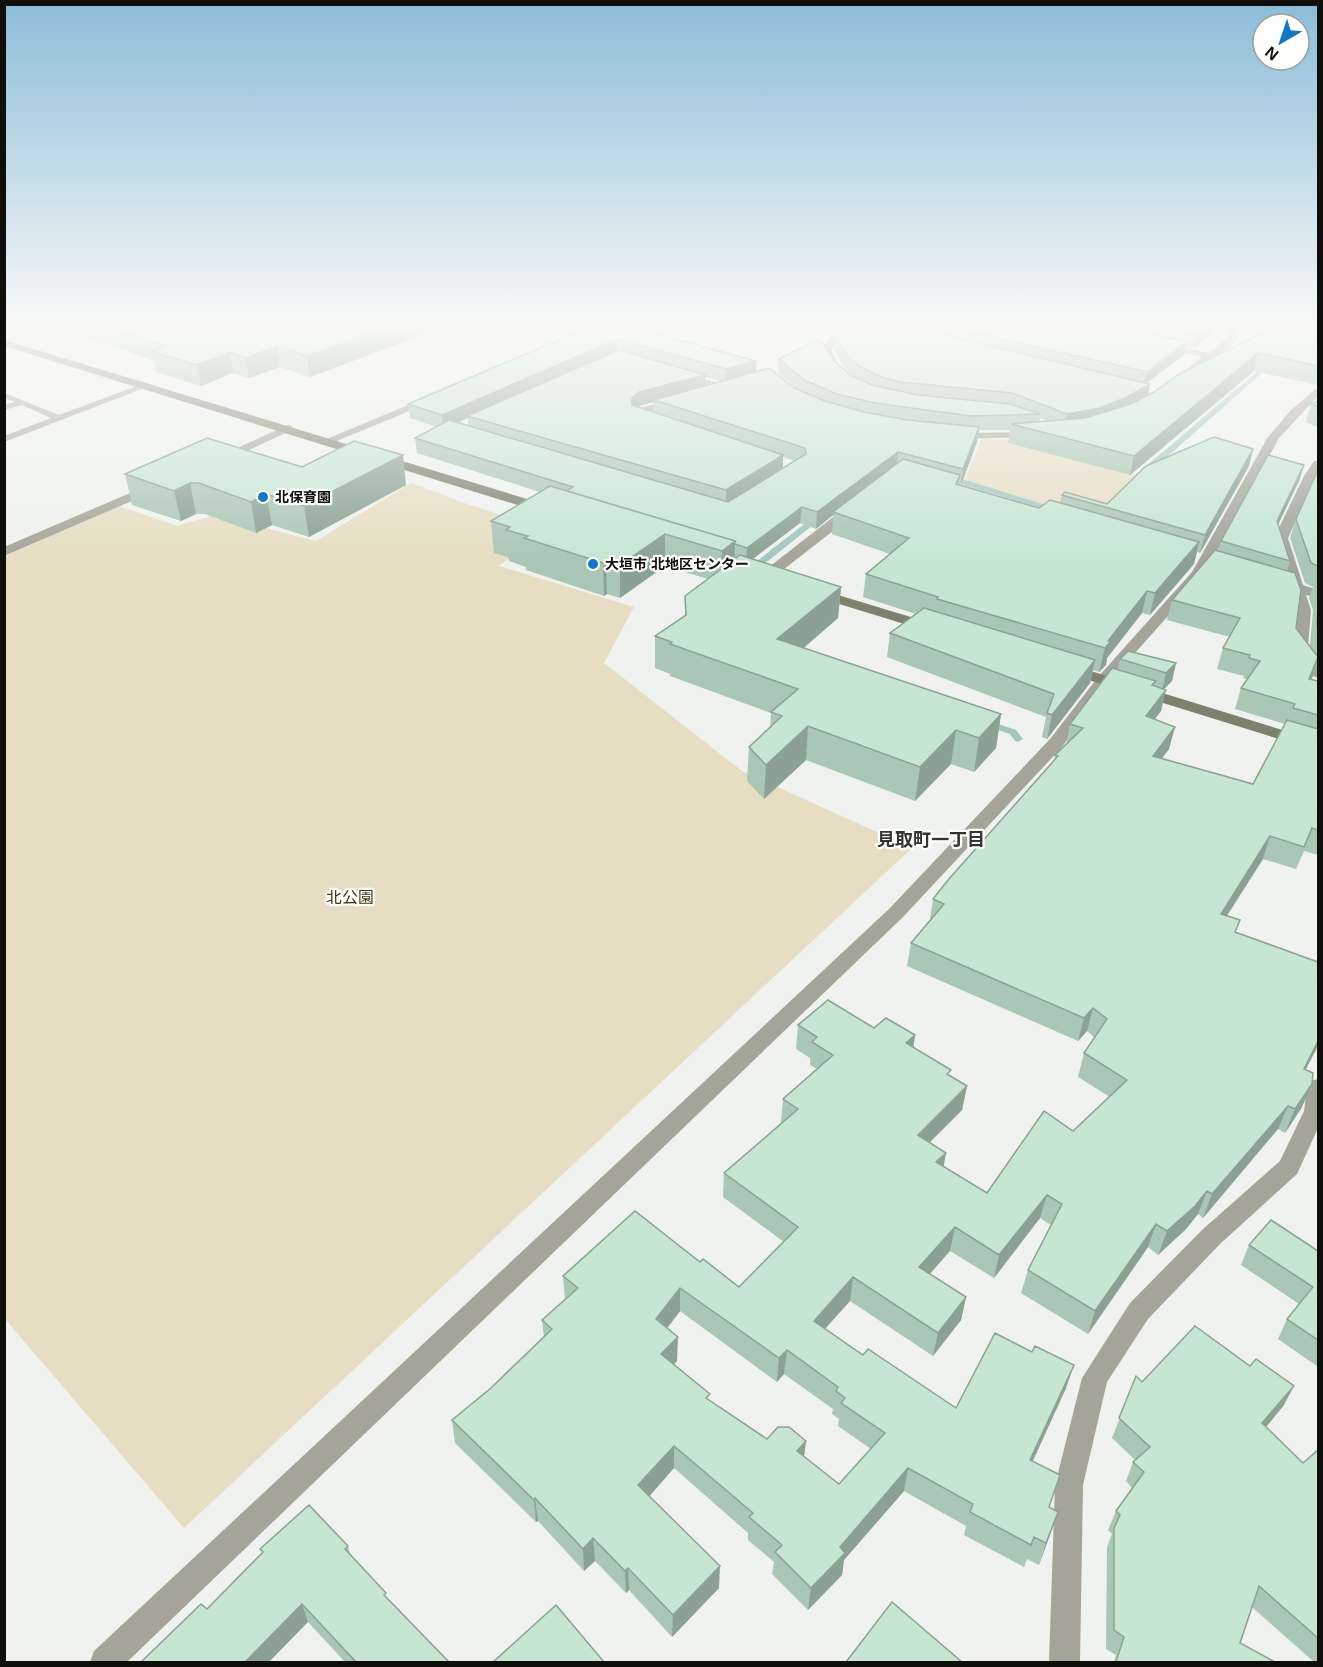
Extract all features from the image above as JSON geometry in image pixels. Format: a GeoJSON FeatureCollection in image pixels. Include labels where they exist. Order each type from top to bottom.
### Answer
{"type":"FeatureCollection","features":[{"type":"Feature","properties":{"kind":"street"},"geometry":{"type":"LineString","coordinates":[[212,405],[557,513]]}},
{"type":"Feature","properties":{"kind":"street"},"geometry":{"type":"LineString","coordinates":[[328,441],[415,405]]}},
{"type":"Feature","properties":{"kind":"street"},"geometry":{"type":"LineString","coordinates":[[658,423],[637,416],[644,410],[663,405]]}},
{"type":"Feature","properties":{"kind":"street"},"geometry":{"type":"LineString","coordinates":[[105,1662],[896,913],[1056,743],[1103,680],[1198,574],[1197,560],[1274,437],[1303,405]]}},
{"type":"Feature","properties":{"kind":"street"},"geometry":{"type":"LineString","coordinates":[[209,463],[288,428]]}},
{"type":"Feature","properties":{"kind":"street"},"geometry":{"type":"LineString","coordinates":[[943,435],[1040,434]]}},
{"type":"Feature","properties":{"kind":"street"},"geometry":{"type":"LineString","coordinates":[[1318,464],[1281,538],[1304,610],[1300,647],[1318,673]]}},
{"type":"Feature","properties":{"kind":"street"},"geometry":{"type":"LineString","coordinates":[[4,552],[166,482]]}},
{"type":"Feature","properties":{"kind":"street"},"geometry":{"type":"LineString","coordinates":[[766,577],[863,500]]}},
{"type":"Feature","properties":{"kind":"street"},"geometry":{"type":"LineString","coordinates":[[1197,560],[1224,568]]}},
{"type":"Feature","properties":{"kind":"street"},"geometry":{"type":"LineString","coordinates":[[1266,579],[1318,594]]}},
{"type":"Feature","properties":{"kind":"street"},"geometry":{"type":"LineString","coordinates":[[810,591],[945,632]]}},
{"type":"Feature","properties":{"kind":"street"},"geometry":{"type":"LineString","coordinates":[[1058,666],[1318,746]]}},
{"type":"Feature","properties":{"kind":"street"},"geometry":{"type":"LineString","coordinates":[[1064,1662],[1070,1485],[1095,1378],[1139,1311],[1211,1238],[1289,1167],[1315,1111],[1318,1088]]}},
{"type":"Feature","properties":{"kind":"lane"},"geometry":{"type":"LineString","coordinates":[[29,405],[60,419]]}},
{"type":"Feature","properties":{"kind":"lane"},"geometry":{"type":"LineString","coordinates":[[4,439],[97,405]]}},
{"type":"Feature","properties":{"kind":"green space"},"geometry":{"type":"Polygon","coordinates":[[[982,439],[1011,440],[1141,476],[1089,517],[964,481],[982,439]]]}},
{"type":"Feature","properties":{"kind":"green space","name":"北公園"},"geometry":{"type":"Polygon","coordinates":[[[411,483],[546,529],[499,566],[634,607],[604,663],[742,771],[912,848],[184,1528],[5,1319],[5,556],[119,506],[177,526],[215,515],[316,541],[411,483]]]}},
{"type":"Feature","properties":{"kind":"building"},"geometry":{"type":"Polygon","coordinates":[[[410,405],[466,405],[442,415],[410,405]]]}},
{"type":"Feature","properties":{"kind":"building"},"geometry":{"type":"Polygon","coordinates":[[[493,405],[632,405],[783,455],[726,490],[467,416],[493,405]]]}},
{"type":"Feature","properties":{"kind":"building"},"geometry":{"type":"Polygon","coordinates":[[[669,405],[838,405],[907,420],[979,427],[963,469],[898,452],[817,512],[802,507],[747,548],[735,544],[735,541],[567,491],[573,487],[415,438],[449,420],[728,502],[806,454],[805,448],[669,405]]]}},
{"type":"Feature","properties":{"kind":"building"},"geometry":{"type":"Polygon","coordinates":[[[888,405],[1012,405],[1040,414],[971,416],[888,405]]]}},
{"type":"Feature","properties":{"kind":"building"},"geometry":{"type":"Polygon","coordinates":[[[1043,405],[1107,405],[1099,408],[1067,414],[1043,405]]]}},
{"type":"Feature","properties":{"kind":"building"},"geometry":{"type":"Polygon","coordinates":[[[1128,405],[1196,405],[1134,456],[1011,424],[1085,418],[1128,405]]]}},
{"type":"Feature","properties":{"kind":"building"},"geometry":{"type":"Polygon","coordinates":[[[1214,437],[1253,449],[1205,535],[1062,495],[1065,492],[1107,504],[1146,466],[1214,437]]]}},
{"type":"Feature","properties":{"kind":"building"},"geometry":{"type":"Polygon","coordinates":[[[207,438],[302,467],[354,441],[403,455],[304,506],[266,494],[251,502],[199,483],[190,483],[174,491],[125,474],[207,438]]]}},
{"type":"Feature","properties":{"kind":"building"},"geometry":{"type":"Polygon","coordinates":[[[1268,455],[1304,465],[1277,521],[1290,561],[1221,541],[1268,455]]]}},
{"type":"Feature","properties":{"kind":"building"},"geometry":{"type":"Polygon","coordinates":[[[903,459],[960,475],[956,484],[1039,508],[1050,500],[1199,542],[1155,593],[1147,591],[1105,648],[937,599],[938,597],[866,574],[909,538],[833,512],[903,459]]]}},
{"type":"Feature","properties":{"kind":"building"},"geometry":{"type":"Polygon","coordinates":[[[1318,470],[1318,566],[1311,563],[1296,519],[1318,470]]]}},
{"type":"Feature","properties":{"kind":"building"},"geometry":{"type":"Polygon","coordinates":[[[550,486],[735,541],[722,551],[665,534],[620,565],[606,561],[603,563],[524,538],[528,536],[506,530],[510,527],[491,521],[550,486]]]}},
{"type":"Feature","properties":{"kind":"building"},"geometry":{"type":"Polygon","coordinates":[[[1215,550],[1295,573],[1301,590],[1296,628],[1318,657],[1309,679],[1318,681],[1318,715],[1293,708],[1295,704],[1241,688],[1260,661],[1249,658],[1250,655],[1223,648],[1240,618],[1172,600],[1215,550]]]}},
{"type":"Feature","properties":{"kind":"building"},"geometry":{"type":"Polygon","coordinates":[[[740,555],[841,587],[777,639],[1001,714],[979,738],[956,730],[920,767],[808,726],[766,765],[749,747],[782,716],[771,712],[798,689],[670,644],[672,642],[655,636],[686,615],[685,596],[740,555]]]}},
{"type":"Feature","properties":{"kind":"building"},"geometry":{"type":"Polygon","coordinates":[[[924,608],[1095,660],[1052,715],[1047,713],[1054,694],[890,633],[924,608]]]}},
{"type":"Feature","properties":{"kind":"building"},"geometry":{"type":"Polygon","coordinates":[[[1128,651],[1176,663],[1166,673],[1120,659],[1128,651]]]}},
{"type":"Feature","properties":{"kind":"building"},"geometry":{"type":"Polygon","coordinates":[[[1112,668],[1156,681],[1152,685],[1166,690],[1146,716],[1175,727],[1153,756],[1253,784],[1287,720],[1318,729],[1318,830],[1312,828],[1304,847],[1270,836],[1221,914],[1240,920],[1235,932],[1318,962],[1318,1041],[1304,1069],[1313,1073],[1312,1084],[1295,1109],[1288,1106],[1212,1194],[1207,1191],[1195,1206],[1167,1231],[1156,1224],[1095,1311],[1028,1270],[1062,1204],[1047,1195],[999,1255],[955,1227],[919,1267],[966,1297],[938,1333],[853,1277],[814,1321],[863,1355],[868,1349],[956,1408],[995,1333],[1032,1352],[1035,1346],[1074,1365],[1030,1460],[1060,1475],[1049,1507],[1058,1512],[1046,1543],[1034,1537],[1031,1545],[970,1512],[973,1504],[908,1468],[840,1547],[845,1553],[811,1588],[775,1552],[782,1545],[749,1517],[753,1513],[674,1446],[638,1485],[720,1566],[673,1615],[628,1568],[625,1571],[593,1538],[583,1549],[535,1498],[534,1500],[452,1420],[491,1388],[552,1329],[542,1320],[578,1288],[563,1276],[635,1211],[700,1262],[703,1259],[739,1287],[798,1227],[724,1173],[798,1109],[783,1099],[833,1055],[812,1042],[817,1037],[798,1025],[828,1000],[874,1028],[886,1018],[915,1035],[906,1043],[951,1070],[947,1074],[967,1086],[918,1135],[946,1153],[936,1162],[987,1193],[1044,1111],[1073,1131],[1127,1080],[1084,1053],[1107,1019],[1093,1008],[1084,1018],[911,943],[944,904],[933,899],[948,880],[1058,756],[1055,755],[1083,728],[1070,724],[1112,668]],[[680,1288],[656,1319],[678,1337],[661,1354],[710,1394],[706,1398],[767,1439],[778,1427],[789,1427],[806,1441],[797,1451],[839,1484],[885,1433],[841,1403],[845,1398],[836,1391],[838,1387],[787,1350],[779,1358],[680,1288]]]}},
{"type":"Feature","properties":{"kind":"building"},"geometry":{"type":"Polygon","coordinates":[[[1271,1220],[1318,1251],[1318,1340],[1287,1319],[1313,1287],[1249,1245],[1271,1220]]]}},
{"type":"Feature","properties":{"kind":"building"},"geometry":{"type":"Polygon","coordinates":[[[1195,1326],[1250,1366],[1256,1359],[1294,1386],[1262,1423],[1303,1463],[1318,1450],[1318,1638],[1259,1586],[1240,1643],[1275,1662],[1116,1662],[1124,1637],[1114,1630],[1114,1528],[1120,1515],[1116,1511],[1144,1472],[1133,1462],[1150,1447],[1119,1418],[1136,1376],[1142,1382],[1195,1326]]]}},
{"type":"Feature","properties":{"kind":"building"},"geometry":{"type":"Polygon","coordinates":[[[309,1505],[348,1546],[345,1549],[386,1593],[384,1595],[449,1662],[356,1662],[302,1604],[245,1662],[141,1662],[201,1604],[207,1609],[263,1552],[260,1549],[309,1505]]]}},
{"type":"Feature","properties":{"kind":"building"},"geometry":{"type":"Polygon","coordinates":[[[892,1602],[962,1662],[846,1662],[892,1602]]]}},
{"type":"Feature","properties":{"kind":"building"},"geometry":{"type":"Polygon","coordinates":[[[556,1605],[604,1662],[493,1662],[556,1605]]]}},
{"type":"Feature","properties":{"kind":"waterway"},"geometry":{"type":"LineString","coordinates":[[1147,470],[1222,405]]}},
{"type":"Feature","properties":{"kind":"waterway"},"geometry":{"type":"LineString","coordinates":[[949,478],[1055,509]]}},
{"type":"Feature","properties":{"kind":"waterway"},"geometry":{"type":"LineString","coordinates":[[760,563],[819,517]]}},
{"type":"Feature","properties":{"kind":"waterway"},"geometry":{"type":"LineString","coordinates":[[987,723],[1013,732],[1018,739]]}},
{"type":"Feature","properties":{"kind":"place","name":"北保育園"},"geometry":{"type":"Point","coordinates":[263,497]}},
{"type":"Feature","properties":{"kind":"place","name":"大垣市 北地区センター"},"geometry":{"type":"Point","coordinates":[593,564]}},
{"type":"Feature","properties":{"kind":"district","name":"見取町一丁目"},"geometry":{"type":"Point","coordinates":[931,840]}}]}
